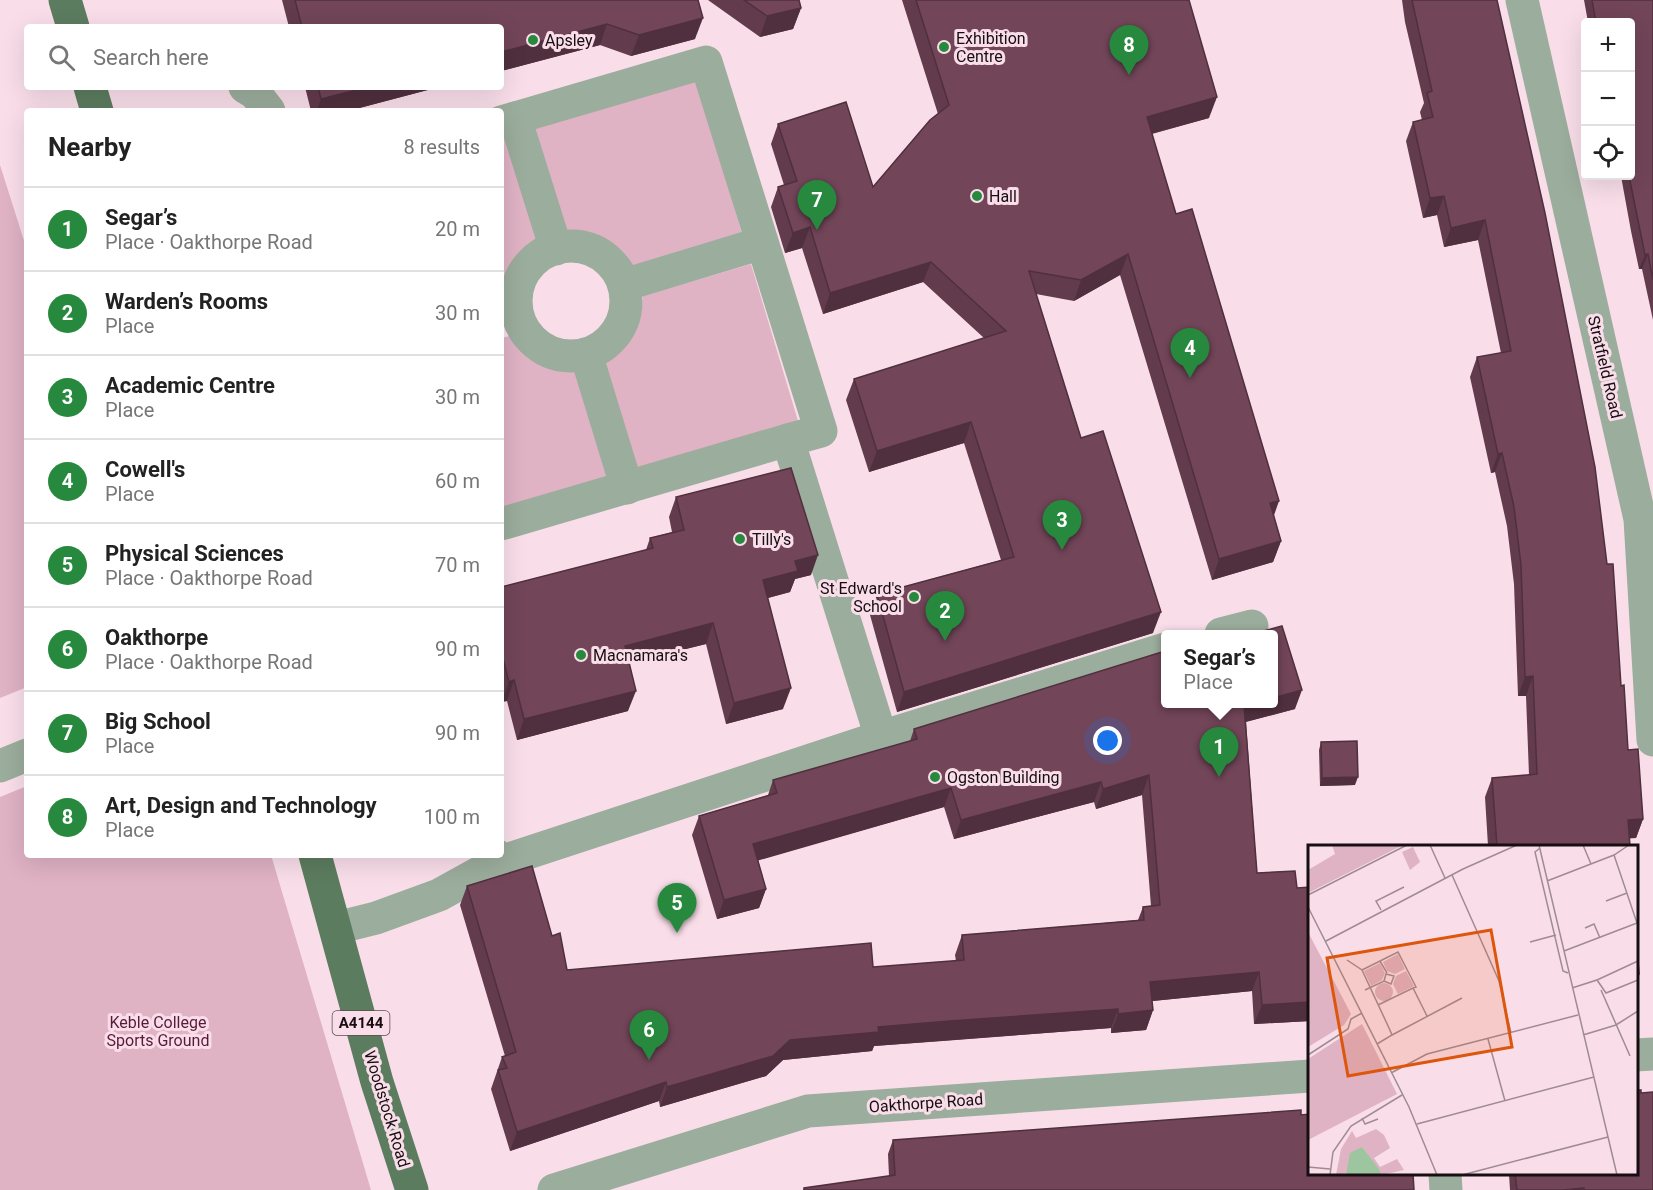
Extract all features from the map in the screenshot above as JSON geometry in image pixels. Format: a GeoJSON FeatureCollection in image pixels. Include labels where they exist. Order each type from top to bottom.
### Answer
{"type":"FeatureCollection","features":[{"type":"Feature","properties":{"kind":"main road"},"geometry":{"type":"LineString","coordinates":[[65,0],[72,24]]}},
{"type":"Feature","properties":{"kind":"main road"},"geometry":{"type":"LineString","coordinates":[[91,90],[96,108]]}},
{"type":"Feature","properties":{"kind":"main road","name":"Woodstock Road"},"geometry":{"type":"LineString","coordinates":[[316,858],[377,1082],[412,1190]]}},
{"type":"Feature","properties":{"kind":"street","name":"Stratfield Road"},"geometry":{"type":"LineString","coordinates":[[1522,0],[1640,519],[1653,740]]}},
{"type":"Feature","properties":{"kind":"street"},"geometry":{"type":"LineString","coordinates":[[504,523],[820,431],[706,62],[508,120],[556,249]]}},
{"type":"Feature","properties":{"kind":"street"},"geometry":{"type":"LineString","coordinates":[[250,90],[267,108]]}},
{"type":"Feature","properties":{"kind":"street"},"geometry":{"type":"LineString","coordinates":[[624,285],[762,243]]}},
{"type":"Feature","properties":{"kind":"street"},"geometry":{"type":"LineString","coordinates":[[564,246],[583,247],[601,255],[615,267],[624,285],[627,304],[622,323],[612,339],[596,351],[578,357],[558,356],[541,348],[509,320],[519,280],[530,264],[546,252],[556,249],[564,246]]}},
{"type":"Feature","properties":{"kind":"street"},"geometry":{"type":"LineString","coordinates":[[586,354],[627,488]]}},
{"type":"Feature","properties":{"kind":"street"},"geometry":{"type":"LineString","coordinates":[[788,440],[881,737]]}},
{"type":"Feature","properties":{"kind":"street"},"geometry":{"type":"LineString","coordinates":[[1236,630],[1252,626]]}},
{"type":"Feature","properties":{"kind":"street"},"geometry":{"type":"LineString","coordinates":[[504,856],[1161,650]]}},
{"type":"Feature","properties":{"kind":"street"},"geometry":{"type":"LineString","coordinates":[[0,766],[24,756]]}},
{"type":"Feature","properties":{"kind":"street"},"geometry":{"type":"LineString","coordinates":[[336,928],[376,918],[440,895],[496,859]]}},
{"type":"Feature","properties":{"kind":"street"},"geometry":{"type":"LineString","coordinates":[[1638,1055],[1653,1054]]}},
{"type":"Feature","properties":{"kind":"street","name":"Oakthorpe Road"},"geometry":{"type":"LineString","coordinates":[[554,1190],[808,1111],[1308,1076]]}},
{"type":"Feature","properties":{"kind":"street"},"geometry":{"type":"LineString","coordinates":[[1445,1175],[1446,1190]]}},
{"type":"Feature","properties":{"kind":"green space"},"geometry":{"type":"Polygon","coordinates":[[[697,80],[742,234],[634,267],[612,244],[587,233],[565,231],[535,127],[697,80]]]}},
{"type":"Feature","properties":{"kind":"green space"},"geometry":{"type":"Polygon","coordinates":[[[506,136],[538,239],[516,259],[504,282],[504,137],[506,136]]]}},
{"type":"Feature","properties":{"kind":"green space"},"geometry":{"type":"Polygon","coordinates":[[[0,165],[24,241],[24,688],[0,698],[0,165]]]}},
{"type":"Feature","properties":{"kind":"green space"},"geometry":{"type":"Polygon","coordinates":[[[751,264],[798,421],[635,468],[604,365],[621,351],[633,336],[640,318],[643,296],[751,264]]]}},
{"type":"Feature","properties":{"kind":"green space"},"geometry":{"type":"Polygon","coordinates":[[[510,336],[524,353],[539,364],[557,370],[579,372],[610,476],[504,507],[504,337],[510,336]]]}},
{"type":"Feature","properties":{"kind":"green space","name":"Keble College Sports Ground"},"geometry":{"type":"Polygon","coordinates":[[[24,787],[24,858],[272,858],[371,1190],[0,1190],[0,797],[24,787]]]}},
{"type":"Feature","properties":{"kind":"building","name":"Apsley"},"geometry":{"type":"Polygon","coordinates":[[[295,0],[698,0],[703,18],[639,35],[607,24],[504,51],[504,24],[301,24],[295,0]]]}},
{"type":"Feature","properties":{"kind":"building"},"geometry":{"type":"Polygon","coordinates":[[[744,0],[799,0],[801,8],[767,16],[744,0]]]}},
{"type":"Feature","properties":{"kind":"building"},"geometry":{"type":"Polygon","coordinates":[[[916,0],[1189,0],[1217,97],[1147,117],[1176,214],[1192,209],[1279,501],[1270,503],[1281,541],[1219,559],[1128,254],[1081,280],[1029,271],[1081,438],[1103,431],[1161,612],[904,692],[877,594],[1014,557],[971,422],[877,451],[854,379],[1006,331],[931,262],[830,293],[810,227],[793,233],[778,187],[797,181],[778,124],[846,102],[873,187],[930,120],[949,105],[916,0]]]}},
{"type":"Feature","properties":{"kind":"building"},"geometry":{"type":"Polygon","coordinates":[[[1412,0],[1497,0],[1545,213],[1595,467],[1607,564],[1613,564],[1621,686],[1624,685],[1628,750],[1638,749],[1643,819],[1628,820],[1630,845],[1497,845],[1492,778],[1537,774],[1533,676],[1525,677],[1521,565],[1514,507],[1502,453],[1498,454],[1477,357],[1511,351],[1485,220],[1451,228],[1444,196],[1430,198],[1413,122],[1433,117],[1427,93],[1432,91],[1412,0]]]}},
{"type":"Feature","properties":{"kind":"building"},"geometry":{"type":"Polygon","coordinates":[[[1592,0],[1653,0],[1653,280],[1648,254],[1645,255],[1630,180],[1635,180],[1635,18],[1595,18],[1592,0]]]}},
{"type":"Feature","properties":{"kind":"building"},"geometry":{"type":"Polygon","coordinates":[[[319,90],[356,90],[321,99],[319,90]]]}},
{"type":"Feature","properties":{"kind":"building"},"geometry":{"type":"Polygon","coordinates":[[[791,468],[818,555],[795,561],[798,571],[763,580],[791,688],[734,703],[713,623],[625,646],[636,691],[524,719],[514,680],[509,682],[504,663],[504,586],[653,548],[650,538],[684,530],[676,497],[791,468]]]}},
{"type":"Feature","properties":{"kind":"building"},"geometry":{"type":"Polygon","coordinates":[[[1282,626],[1302,690],[1278,697],[1278,630],[1267,630],[1282,626]]]}},
{"type":"Feature","properties":{"kind":"building"},"geometry":{"type":"Polygon","coordinates":[[[1161,652],[1161,708],[1244,708],[1257,873],[1295,871],[1297,888],[1308,887],[1308,1002],[1262,1005],[1259,972],[1150,982],[1153,1010],[1118,1014],[1118,1009],[950,1021],[878,1027],[879,1032],[790,1040],[773,1056],[667,1087],[666,1082],[517,1132],[498,1070],[507,1068],[502,1057],[516,1052],[467,886],[532,866],[552,936],[560,933],[567,970],[871,943],[873,967],[964,960],[962,935],[1144,920],[1143,907],[1160,905],[1149,775],[1103,789],[1101,782],[961,820],[951,788],[753,844],[766,889],[724,900],[699,816],[777,793],[773,780],[917,739],[914,729],[1161,652]]]}},
{"type":"Feature","properties":{"kind":"building"},"geometry":{"type":"Polygon","coordinates":[[[1357,741],[1358,777],[1322,778],[1321,742],[1357,741]]]}},
{"type":"Feature","properties":{"kind":"building"},"geometry":{"type":"Polygon","coordinates":[[[1638,1090],[1641,1090],[1641,1093],[1653,1092],[1653,1190],[1584,1190],[1584,1188],[1517,1190],[1515,1175],[1638,1175],[1638,1090]]]}},
{"type":"Feature","properties":{"kind":"building"},"geometry":{"type":"Polygon","coordinates":[[[1301,1110],[1301,1115],[1308,1114],[1308,1175],[1413,1175],[1414,1190],[804,1190],[804,1188],[895,1175],[893,1140],[1301,1110]]]}},
{"type":"Feature","properties":{"kind":"place","name":"Apsley"},"geometry":{"type":"Point","coordinates":[533,40]}},
{"type":"Feature","properties":{"kind":"place","name":"Exhibition Centre"},"geometry":{"type":"Point","coordinates":[944,47]}},
{"type":"Feature","properties":{"kind":"place","name":"Art, Design and Technology"},"geometry":{"type":"Point","coordinates":[1129,75]}},
{"type":"Feature","properties":{"kind":"place","name":"Hall"},"geometry":{"type":"Point","coordinates":[977,196]}},
{"type":"Feature","properties":{"kind":"place","name":"Big School"},"geometry":{"type":"Point","coordinates":[817,230]}},
{"type":"Feature","properties":{"kind":"place","name":"Cowell's"},"geometry":{"type":"Point","coordinates":[1190,378]}},
{"type":"Feature","properties":{"kind":"place","name":"Tilly's"},"geometry":{"type":"Point","coordinates":[740,539]}},
{"type":"Feature","properties":{"kind":"place","name":"Academic Centre"},"geometry":{"type":"Point","coordinates":[1062,550]}},
{"type":"Feature","properties":{"kind":"place","name":"St Edward's School"},"geometry":{"type":"Point","coordinates":[914,597]}},
{"type":"Feature","properties":{"kind":"place","name":"Warden’s Rooms"},"geometry":{"type":"Point","coordinates":[945,641]}},
{"type":"Feature","properties":{"kind":"place","name":"Macnamara's"},"geometry":{"type":"Point","coordinates":[581,655]}},
{"type":"Feature","properties":{"kind":"place","name":"Ogston Building"},"geometry":{"type":"Point","coordinates":[935,777]}},
{"type":"Feature","properties":{"kind":"place","name":"Segar’s"},"geometry":{"type":"Point","coordinates":[1219,777]}},
{"type":"Feature","properties":{"kind":"place","name":"Physical Sciences"},"geometry":{"type":"Point","coordinates":[677,933]}},
{"type":"Feature","properties":{"kind":"place","name":"Oakthorpe"},"geometry":{"type":"Point","coordinates":[649,1060]}}]}
